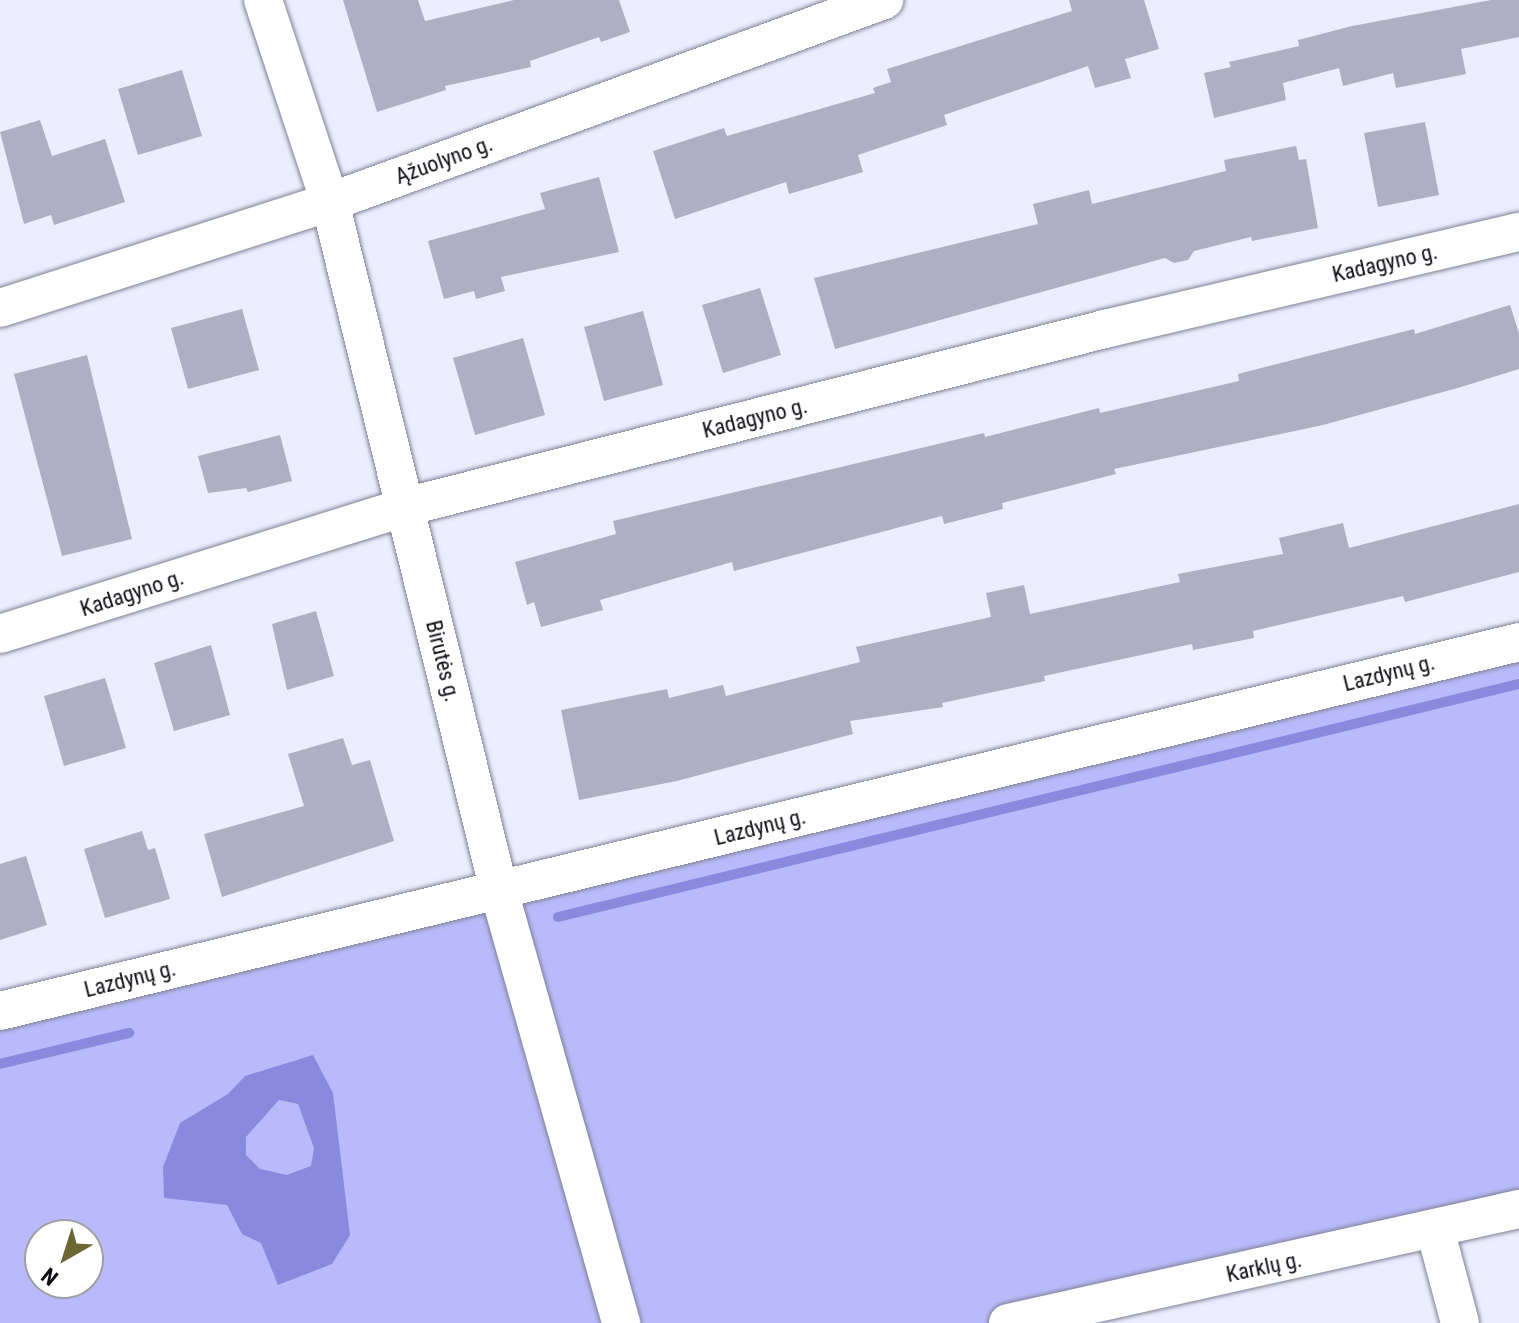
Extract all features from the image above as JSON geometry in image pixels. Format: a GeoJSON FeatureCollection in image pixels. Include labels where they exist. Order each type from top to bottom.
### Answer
{"type":"FeatureCollection","features":[{"type":"Feature","properties":{"kind":"street","name":"Birutės g."},"geometry":{"type":"LineString","coordinates":[[263,0],[330,202],[499,891],[621,1323]]}},
{"type":"Feature","properties":{"kind":"street","name":"Ąžuolyno g."},"geometry":{"type":"LineString","coordinates":[[0,308],[330,202],[884,0]]}},
{"type":"Feature","properties":{"kind":"street","name":"Kadagyno g."},"geometry":{"type":"LineString","coordinates":[[0,634],[405,507],[1105,329],[1519,232]]}},
{"type":"Feature","properties":{"kind":"street","name":"Lazdynų g."},"geometry":{"type":"LineString","coordinates":[[0,1011],[1519,642]]}},
{"type":"Feature","properties":{"kind":"street","name":"Karklų g."},"geometry":{"type":"LineString","coordinates":[[1008,1323],[1519,1209]]}},
{"type":"Feature","properties":{"kind":"street"},"geometry":{"type":"LineString","coordinates":[[1435,1229],[1460,1323]]}},
{"type":"Feature","properties":{"kind":"shaded area"},"geometry":{"type":"Polygon","coordinates":[[[1519,653],[1519,1209],[1008,1323],[0,1323],[0,1011],[1519,653]]]}},
{"type":"Feature","properties":{"kind":"shaded area"},"geometry":{"type":"Polygon","coordinates":[[[313,1055],[333,1093],[350,1235],[332,1264],[278,1285],[261,1243],[242,1234],[227,1205],[164,1198],[163,1167],[180,1123],[228,1094],[245,1076],[313,1055]],[[279,1100],[246,1137],[246,1155],[260,1169],[287,1175],[311,1166],[314,1148],[298,1104],[279,1100]]]}},
{"type":"Feature","properties":{"kind":"building"},"geometry":{"type":"Polygon","coordinates":[[[343,0],[418,0],[425,21],[514,0],[619,0],[630,32],[601,42],[599,37],[530,61],[531,67],[445,86],[446,90],[377,112],[343,0]]]}},
{"type":"Feature","properties":{"kind":"building"},"geometry":{"type":"Polygon","coordinates":[[[1069,0],[1144,0],[1159,49],[1125,59],[1131,78],[1095,88],[1088,66],[944,115],[947,125],[858,155],[863,172],[789,194],[786,182],[675,219],[653,151],[724,128],[727,136],[875,93],[873,88],[891,82],[887,69],[1072,11],[1069,0]]]}},
{"type":"Feature","properties":{"kind":"building"},"geometry":{"type":"Polygon","coordinates":[[[1491,0],[1519,0],[1519,37],[1461,49],[1466,74],[1396,88],[1393,73],[1343,86],[1339,68],[1283,83],[1286,100],[1214,118],[1204,73],[1231,67],[1229,62],[1299,46],[1298,40],[1352,26],[1491,0]]]}},
{"type":"Feature","properties":{"kind":"building"},"geometry":{"type":"Polygon","coordinates":[[[182,70],[202,136],[138,155],[118,89],[182,70]]]}},
{"type":"Feature","properties":{"kind":"building"},"geometry":{"type":"Polygon","coordinates":[[[40,120],[52,156],[105,139],[125,202],[54,225],[51,215],[24,224],[0,132],[40,120]]]}},
{"type":"Feature","properties":{"kind":"building"},"geometry":{"type":"Polygon","coordinates":[[[1425,122],[1439,195],[1378,207],[1364,133],[1425,122]]]}},
{"type":"Feature","properties":{"kind":"building"},"geometry":{"type":"Polygon","coordinates":[[[1296,146],[1299,160],[1306,159],[1318,228],[1252,241],[1251,237],[1194,251],[1188,260],[1174,263],[1165,258],[835,349],[814,278],[1038,224],[1033,204],[1089,190],[1092,204],[1226,171],[1224,160],[1296,146]]]}},
{"type":"Feature","properties":{"kind":"building"},"geometry":{"type":"Polygon","coordinates":[[[599,177],[619,252],[501,277],[505,291],[476,299],[474,291],[444,299],[428,241],[545,209],[540,193],[599,177]]]}},
{"type":"Feature","properties":{"kind":"building"},"geometry":{"type":"Polygon","coordinates":[[[760,288],[781,355],[723,373],[702,305],[760,288]]]}},
{"type":"Feature","properties":{"kind":"building"},"geometry":{"type":"Polygon","coordinates":[[[1510,305],[1519,333],[1519,369],[1461,387],[1323,425],[1114,469],[1116,474],[1002,503],[1003,509],[944,524],[942,516],[734,571],[732,562],[600,600],[603,610],[541,627],[534,602],[527,605],[515,562],[616,534],[613,521],[984,433],[985,437],[1099,408],[1100,413],[1239,381],[1238,374],[1414,329],[1415,334],[1510,305]]]}},
{"type":"Feature","properties":{"kind":"building"},"geometry":{"type":"Polygon","coordinates":[[[242,309],[259,370],[188,389],[171,328],[242,309]]]}},
{"type":"Feature","properties":{"kind":"building"},"geometry":{"type":"Polygon","coordinates":[[[643,311],[663,385],[604,401],[584,327],[643,311]]]}},
{"type":"Feature","properties":{"kind":"building"},"geometry":{"type":"Polygon","coordinates":[[[523,338],[545,415],[475,435],[453,358],[523,338]]]}},
{"type":"Feature","properties":{"kind":"building"},"geometry":{"type":"Polygon","coordinates":[[[87,355],[132,539],[62,556],[14,374],[87,355]]]}},
{"type":"Feature","properties":{"kind":"building"},"geometry":{"type":"Polygon","coordinates":[[[280,435],[292,481],[248,492],[246,488],[208,493],[198,456],[280,435]]]}},
{"type":"Feature","properties":{"kind":"building"},"geometry":{"type":"Polygon","coordinates":[[[1519,504],[1519,572],[1405,602],[1403,596],[1253,631],[1254,638],[1193,650],[1192,644],[1044,676],[1045,681],[942,703],[943,707],[850,721],[853,734],[677,781],[579,800],[561,710],[667,689],[669,698],[723,685],[726,696],[860,662],[856,647],[991,617],[986,593],[1024,585],[1030,614],[1180,582],[1178,574],[1283,554],[1279,538],[1343,523],[1349,548],[1519,504]]]}},
{"type":"Feature","properties":{"kind":"building"},"geometry":{"type":"Polygon","coordinates":[[[316,611],[334,676],[287,690],[272,624],[316,611]]]}},
{"type":"Feature","properties":{"kind":"building"},"geometry":{"type":"Polygon","coordinates":[[[211,645],[230,715],[174,731],[154,663],[211,645]]]}},
{"type":"Feature","properties":{"kind":"building"},"geometry":{"type":"Polygon","coordinates":[[[105,678],[126,748],[64,766],[44,696],[105,678]]]}},
{"type":"Feature","properties":{"kind":"building"},"geometry":{"type":"Polygon","coordinates":[[[343,738],[352,765],[370,760],[394,841],[222,897],[204,834],[304,806],[288,754],[343,738]]]}},
{"type":"Feature","properties":{"kind":"building"},"geometry":{"type":"Polygon","coordinates":[[[142,831],[148,850],[155,848],[170,899],[105,918],[84,849],[142,831]]]}},
{"type":"Feature","properties":{"kind":"building"},"geometry":{"type":"Polygon","coordinates":[[[26,856],[47,925],[0,940],[0,864],[26,856]]]}},
{"type":"Feature","properties":{"kind":"waterway"},"geometry":{"type":"LineString","coordinates":[[558,917],[1519,684]]}},
{"type":"Feature","properties":{"kind":"waterway"},"geometry":{"type":"LineString","coordinates":[[0,1064],[129,1033]]}}]}
